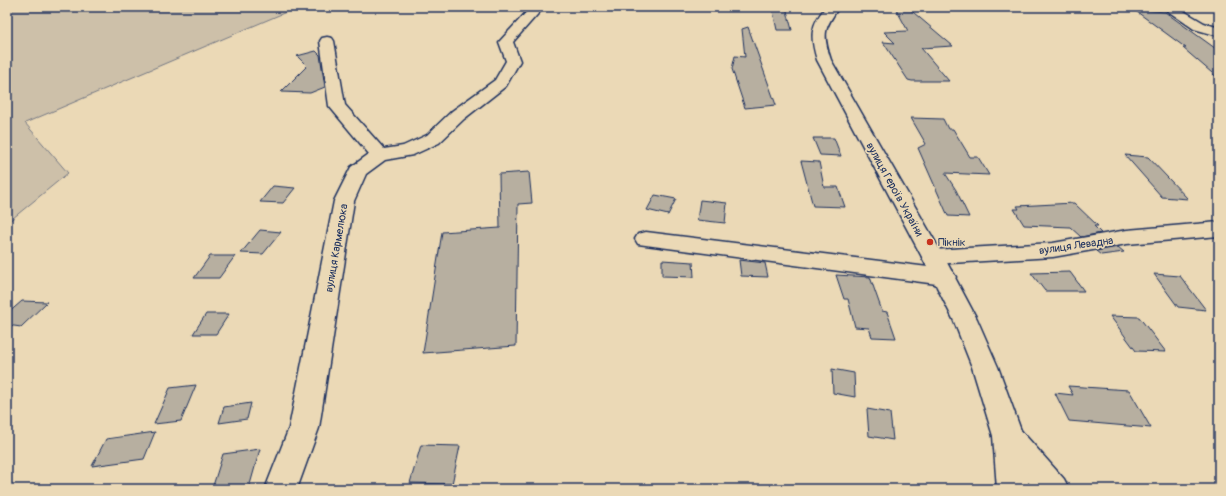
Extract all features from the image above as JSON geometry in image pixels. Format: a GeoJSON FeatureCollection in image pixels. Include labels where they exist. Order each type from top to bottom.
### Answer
{"type":"FeatureCollection","features":[{"type":"Feature","properties":{"kind":"street","name":"вулиця Кармелюка"},"geometry":{"type":"LineString","coordinates":[[281,489],[304,428],[344,201],[358,171],[380,155],[406,151],[433,139],[458,115],[501,83],[513,61],[506,42],[538,7]]}},
{"type":"Feature","properties":{"kind":"street","name":"вулиця Героїв України"},"geometry":{"type":"LineString","coordinates":[[833,7],[818,28],[818,44],[824,60],[944,277],[965,319],[985,367],[1008,436],[1013,489]]}},
{"type":"Feature","properties":{"kind":"street"},"geometry":{"type":"LineString","coordinates":[[1168,7],[1198,26],[1219,32]]}},
{"type":"Feature","properties":{"kind":"street"},"geometry":{"type":"LineString","coordinates":[[327,41],[338,106],[380,155]]}},
{"type":"Feature","properties":{"kind":"street","name":"вулиця Левадна"},"geometry":{"type":"LineString","coordinates":[[933,257],[1052,250],[1127,237],[1219,229]]}},
{"type":"Feature","properties":{"kind":"street"},"geometry":{"type":"LineString","coordinates":[[646,240],[944,277]]}},
{"type":"Feature","properties":{"kind":"street"},"geometry":{"type":"LineString","coordinates":[[1008,436],[1053,489]]}},
{"type":"Feature","properties":{"kind":"shaded area"},"geometry":{"type":"Polygon","coordinates":[[[7,7],[298,7],[25,123],[68,173],[7,223],[7,7]]]}},
{"type":"Feature","properties":{"kind":"building"},"geometry":{"type":"Polygon","coordinates":[[[772,7],[786,7],[792,30],[777,30],[772,7]]]}},
{"type":"Feature","properties":{"kind":"building"},"geometry":{"type":"Polygon","coordinates":[[[895,7],[907,7],[953,46],[921,48],[949,81],[908,80],[883,42],[895,43],[884,32],[908,31],[895,7]]]}},
{"type":"Feature","properties":{"kind":"building"},"geometry":{"type":"Polygon","coordinates":[[[1133,9],[1165,12],[1219,51],[1219,79],[1183,48],[1186,48],[1133,9]]]}},
{"type":"Feature","properties":{"kind":"building"},"geometry":{"type":"Polygon","coordinates":[[[748,27],[776,105],[745,108],[732,69],[735,56],[745,57],[742,29],[748,27]]]}},
{"type":"Feature","properties":{"kind":"building"},"geometry":{"type":"Polygon","coordinates":[[[316,51],[320,55],[325,87],[310,93],[281,92],[307,66],[297,56],[316,51]]]}},
{"type":"Feature","properties":{"kind":"building"},"geometry":{"type":"Polygon","coordinates":[[[911,118],[943,119],[948,129],[953,129],[970,157],[978,157],[989,175],[945,173],[956,190],[969,217],[948,216],[918,148],[926,144],[911,118]]]}},
{"type":"Feature","properties":{"kind":"building"},"geometry":{"type":"Polygon","coordinates":[[[813,138],[834,138],[841,156],[820,155],[813,138]]]}},
{"type":"Feature","properties":{"kind":"building"},"geometry":{"type":"Polygon","coordinates":[[[1125,155],[1148,157],[1188,199],[1162,197],[1125,155]]]}},
{"type":"Feature","properties":{"kind":"building"},"geometry":{"type":"Polygon","coordinates":[[[801,161],[819,162],[824,187],[838,187],[845,207],[813,206],[801,161]]]}},
{"type":"Feature","properties":{"kind":"building"},"geometry":{"type":"Polygon","coordinates":[[[529,172],[532,203],[518,204],[516,346],[423,353],[442,232],[500,228],[499,174],[529,172]]]}},
{"type":"Feature","properties":{"kind":"building"},"geometry":{"type":"Polygon","coordinates":[[[273,186],[295,188],[283,203],[260,202],[273,186]]]}},
{"type":"Feature","properties":{"kind":"building"},"geometry":{"type":"Polygon","coordinates":[[[655,195],[676,199],[668,215],[647,210],[655,195]]]}},
{"type":"Feature","properties":{"kind":"building"},"geometry":{"type":"Polygon","coordinates":[[[700,200],[727,203],[725,223],[697,220],[700,200]]]}},
{"type":"Feature","properties":{"kind":"building"},"geometry":{"type":"Polygon","coordinates":[[[1074,203],[1098,226],[1094,226],[1101,233],[1081,237],[1070,227],[1024,225],[1014,209],[1019,209],[1017,206],[1074,203]]]}},
{"type":"Feature","properties":{"kind":"building"},"geometry":{"type":"Polygon","coordinates":[[[260,230],[281,232],[263,254],[241,253],[260,230]]]}},
{"type":"Feature","properties":{"kind":"building"},"geometry":{"type":"Polygon","coordinates":[[[1118,247],[1124,252],[1101,255],[1096,251],[1118,247]]]}},
{"type":"Feature","properties":{"kind":"building"},"geometry":{"type":"Polygon","coordinates":[[[210,256],[235,256],[219,278],[194,278],[210,256]]]}},
{"type":"Feature","properties":{"kind":"building"},"geometry":{"type":"Polygon","coordinates":[[[662,260],[693,262],[694,277],[662,276],[662,260]]]}},
{"type":"Feature","properties":{"kind":"building"},"geometry":{"type":"Polygon","coordinates":[[[739,260],[765,263],[768,277],[741,276],[739,260]]]}},
{"type":"Feature","properties":{"kind":"building"},"geometry":{"type":"Polygon","coordinates":[[[1070,272],[1084,291],[1045,291],[1031,273],[1070,272]]]}},
{"type":"Feature","properties":{"kind":"building"},"geometry":{"type":"Polygon","coordinates":[[[1154,274],[1180,276],[1206,310],[1178,307],[1154,274]]]}},
{"type":"Feature","properties":{"kind":"building"},"geometry":{"type":"Polygon","coordinates":[[[836,275],[870,277],[882,311],[887,312],[896,338],[872,337],[869,328],[855,327],[848,299],[844,299],[836,275]]]}},
{"type":"Feature","properties":{"kind":"building"},"geometry":{"type":"Polygon","coordinates":[[[22,301],[47,302],[21,327],[7,325],[7,314],[22,301]]]}},
{"type":"Feature","properties":{"kind":"building"},"geometry":{"type":"Polygon","coordinates":[[[206,314],[229,314],[216,334],[193,334],[206,314]]]}},
{"type":"Feature","properties":{"kind":"building"},"geometry":{"type":"Polygon","coordinates":[[[1110,316],[1139,317],[1166,352],[1136,351],[1110,316]]]}},
{"type":"Feature","properties":{"kind":"building"},"geometry":{"type":"Polygon","coordinates":[[[832,369],[854,373],[855,397],[833,393],[832,369]]]}},
{"type":"Feature","properties":{"kind":"building"},"geometry":{"type":"Polygon","coordinates":[[[196,385],[181,421],[154,424],[170,388],[196,385]]]}},
{"type":"Feature","properties":{"kind":"building"},"geometry":{"type":"Polygon","coordinates":[[[1068,386],[1129,390],[1151,428],[1069,421],[1055,393],[1073,395],[1068,386]]]}},
{"type":"Feature","properties":{"kind":"building"},"geometry":{"type":"Polygon","coordinates":[[[251,403],[247,419],[219,423],[224,407],[251,403]]]}},
{"type":"Feature","properties":{"kind":"building"},"geometry":{"type":"Polygon","coordinates":[[[867,409],[890,413],[893,440],[869,436],[867,409]]]}},
{"type":"Feature","properties":{"kind":"building"},"geometry":{"type":"Polygon","coordinates":[[[155,432],[144,459],[92,466],[106,439],[155,432]]]}},
{"type":"Feature","properties":{"kind":"building"},"geometry":{"type":"Polygon","coordinates":[[[421,445],[460,446],[452,484],[410,483],[421,445]]]}},
{"type":"Feature","properties":{"kind":"building"},"geometry":{"type":"Polygon","coordinates":[[[260,449],[249,488],[212,489],[223,454],[260,449]]]}},
{"type":"Feature","properties":{"kind":"place","name":"Пікнік"},"geometry":{"type":"Point","coordinates":[930,242]}}]}
